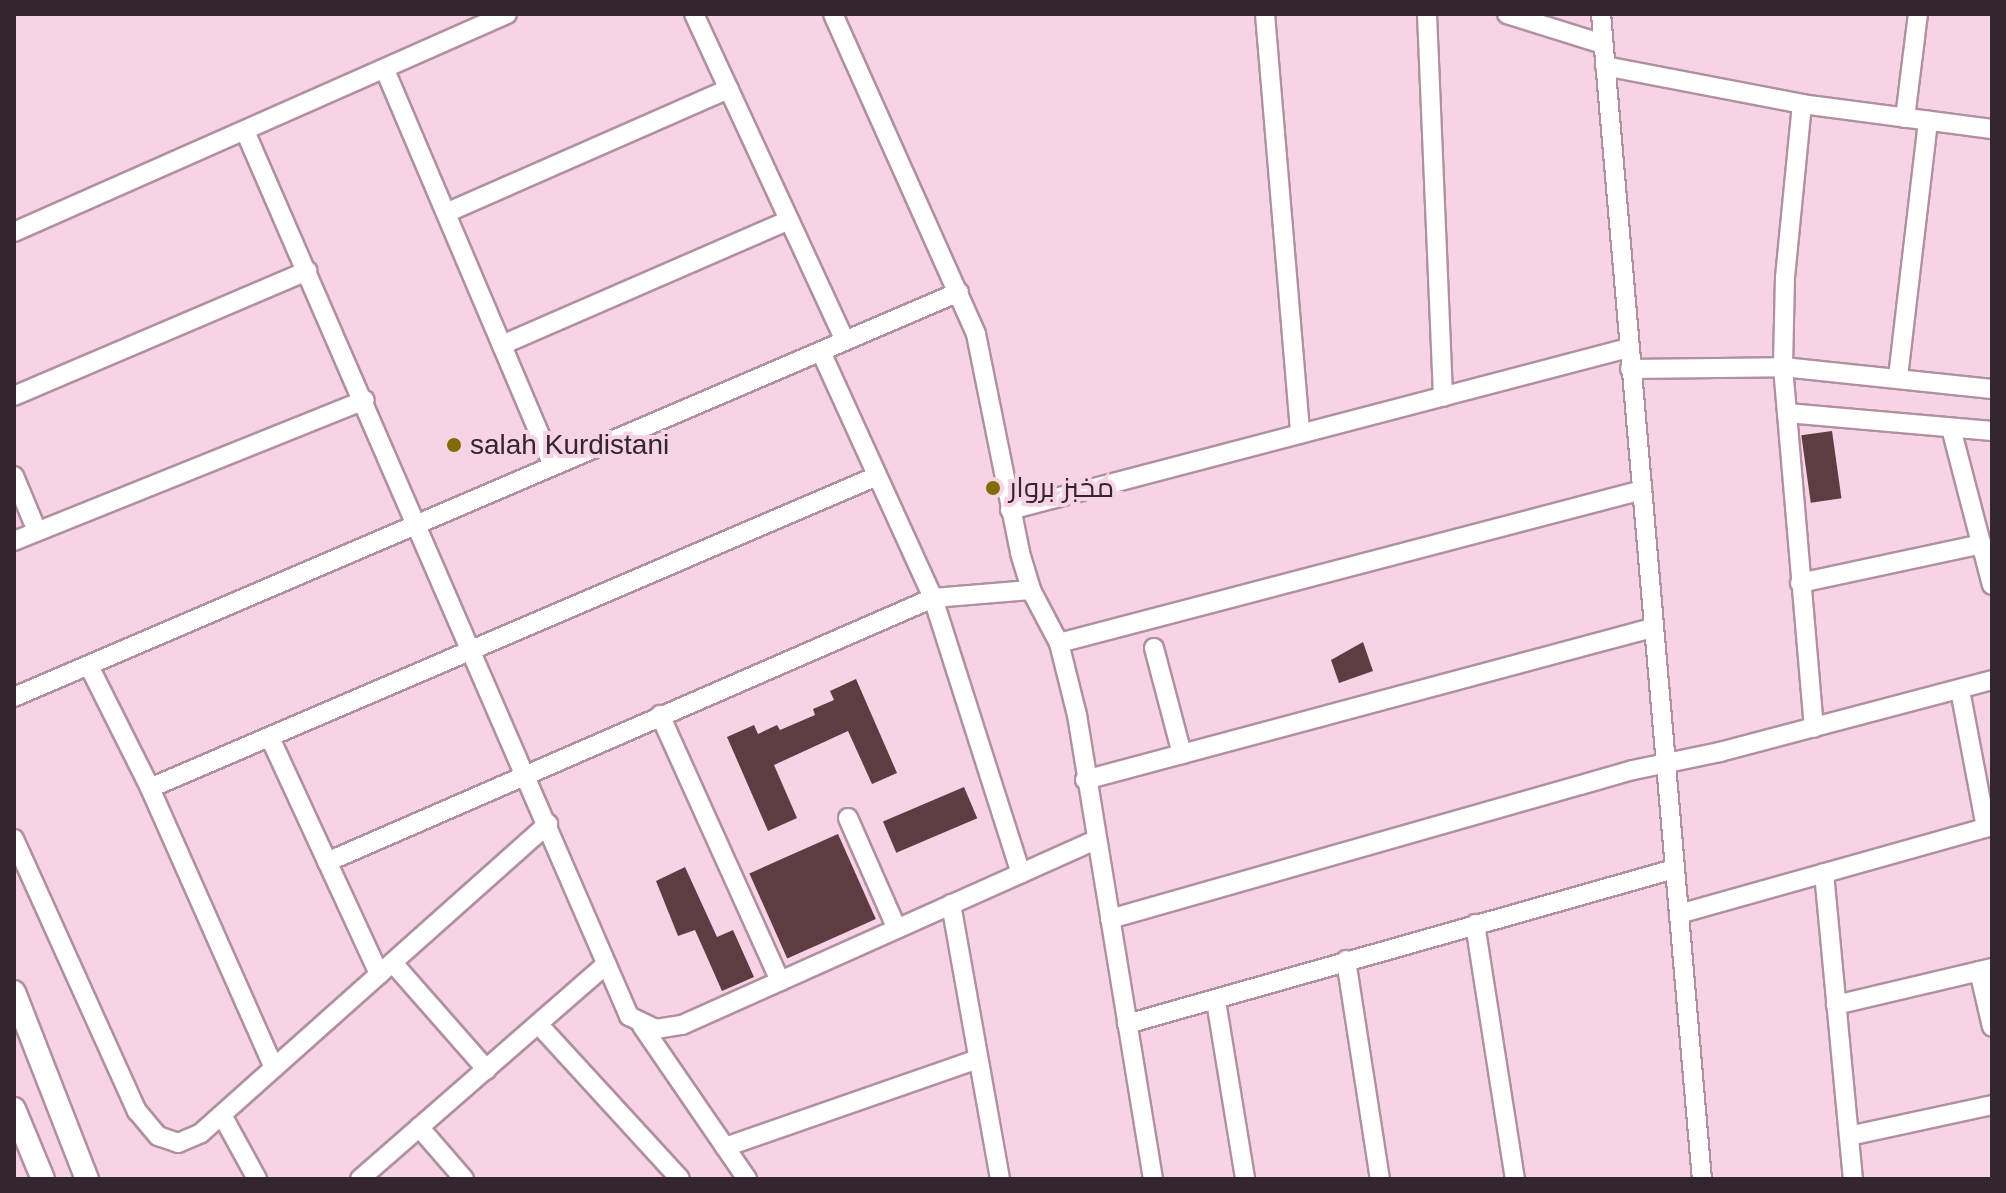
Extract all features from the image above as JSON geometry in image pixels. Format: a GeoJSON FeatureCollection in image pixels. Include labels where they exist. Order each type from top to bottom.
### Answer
{"type":"FeatureCollection","features":[{"type":"Feature","properties":{"kind":"main road"},"geometry":{"type":"LineString","coordinates":[[14,992],[87,1179]]}},
{"type":"Feature","properties":{"kind":"main road"},"geometry":{"type":"LineString","coordinates":[[14,1109],[43,1179]]}},
{"type":"Feature","properties":{"kind":"street"},"geometry":{"type":"LineString","coordinates":[[14,232],[507,14]]}},
{"type":"Feature","properties":{"kind":"street"},"geometry":{"type":"LineString","coordinates":[[694,14],[845,341]]}},
{"type":"Feature","properties":{"kind":"street"},"geometry":{"type":"LineString","coordinates":[[833,14],[976,334],[1010,510],[1031,590],[1059,643],[1110,919],[1153,1179]]}},
{"type":"Feature","properties":{"kind":"street"},"geometry":{"type":"LineString","coordinates":[[1265,14],[1300,434]]}},
{"type":"Feature","properties":{"kind":"street"},"geometry":{"type":"LineString","coordinates":[[1427,14],[1443,397]]}},
{"type":"Feature","properties":{"kind":"street"},"geometry":{"type":"LineString","coordinates":[[1507,14],[1603,44]]}},
{"type":"Feature","properties":{"kind":"street"},"geometry":{"type":"LineString","coordinates":[[1601,14],[1702,1179]]}},
{"type":"Feature","properties":{"kind":"street"},"geometry":{"type":"LineString","coordinates":[[1905,118],[1918,14]]}},
{"type":"Feature","properties":{"kind":"street"},"geometry":{"type":"LineString","coordinates":[[1605,66],[1802,104],[1992,129]]}},
{"type":"Feature","properties":{"kind":"street"},"geometry":{"type":"LineString","coordinates":[[385,70],[552,464]]}},
{"type":"Feature","properties":{"kind":"street"},"geometry":{"type":"LineString","coordinates":[[446,213],[729,89]]}},
{"type":"Feature","properties":{"kind":"street"},"geometry":{"type":"LineString","coordinates":[[1802,104],[1785,277],[1783,367],[1814,728]]}},
{"type":"Feature","properties":{"kind":"street"},"geometry":{"type":"LineString","coordinates":[[1898,377],[1928,121]]}},
{"type":"Feature","properties":{"kind":"street"},"geometry":{"type":"LineString","coordinates":[[245,131],[526,772],[621,1005],[642,1026],[747,1179]]}},
{"type":"Feature","properties":{"kind":"street"},"geometry":{"type":"LineString","coordinates":[[502,345],[789,220]]}},
{"type":"Feature","properties":{"kind":"street"},"geometry":{"type":"LineString","coordinates":[[14,396],[307,271]]}},
{"type":"Feature","properties":{"kind":"street"},"geometry":{"type":"LineString","coordinates":[[14,697],[417,521],[959,292]]}},
{"type":"Feature","properties":{"kind":"street"},"geometry":{"type":"LineString","coordinates":[[1010,510],[1628,348]]}},
{"type":"Feature","properties":{"kind":"street"},"geometry":{"type":"LineString","coordinates":[[821,352],[933,598],[1021,873]]}},
{"type":"Feature","properties":{"kind":"street"},"geometry":{"type":"LineString","coordinates":[[1630,369],[1783,367],[1992,389]]}},
{"type":"Feature","properties":{"kind":"street"},"geometry":{"type":"LineString","coordinates":[[14,541],[365,400]]}},
{"type":"Feature","properties":{"kind":"street"},"geometry":{"type":"LineString","coordinates":[[1787,413],[1992,431]]}},
{"type":"Feature","properties":{"kind":"street"},"geometry":{"type":"LineString","coordinates":[[1951,428],[1992,585]]}},
{"type":"Feature","properties":{"kind":"street"},"geometry":{"type":"LineString","coordinates":[[14,476],[37,531]]}},
{"type":"Feature","properties":{"kind":"street"},"geometry":{"type":"LineString","coordinates":[[150,788],[271,740],[471,648],[877,476]]}},
{"type":"Feature","properties":{"kind":"street"},"geometry":{"type":"LineString","coordinates":[[1059,643],[1642,490]]}},
{"type":"Feature","properties":{"kind":"street"},"geometry":{"type":"LineString","coordinates":[[1800,583],[1982,544]]}},
{"type":"Feature","properties":{"kind":"street"},"geometry":{"type":"LineString","coordinates":[[327,862],[526,772],[933,598],[1031,590]]}},
{"type":"Feature","properties":{"kind":"street"},"geometry":{"type":"LineString","coordinates":[[1085,780],[1652,628]]}},
{"type":"Feature","properties":{"kind":"street"},"geometry":{"type":"LineString","coordinates":[[1154,648],[1182,754]]}},
{"type":"Feature","properties":{"kind":"street"},"geometry":{"type":"LineString","coordinates":[[89,666],[150,788],[274,1068]]}},
{"type":"Feature","properties":{"kind":"street"},"geometry":{"type":"LineString","coordinates":[[1110,919],[1633,770],[1667,765],[1992,680]]}},
{"type":"Feature","properties":{"kind":"street"},"geometry":{"type":"LineString","coordinates":[[1679,914],[1989,827],[1960,690]]}},
{"type":"Feature","properties":{"kind":"street"},"geometry":{"type":"LineString","coordinates":[[660,715],[780,981]]}},
{"type":"Feature","properties":{"kind":"street"},"geometry":{"type":"LineString","coordinates":[[271,740],[327,862],[386,968],[487,1070]]}},
{"type":"Feature","properties":{"kind":"street"},"geometry":{"type":"LineString","coordinates":[[848,818],[897,929]]}},
{"type":"Feature","properties":{"kind":"street"},"geometry":{"type":"LineString","coordinates":[[14,839],[126,1090],[149,1128],[178,1143],[201,1133],[222,1115],[548,824]]}},
{"type":"Feature","properties":{"kind":"street"},"geometry":{"type":"LineString","coordinates":[[642,1026],[682,1025],[1096,840]]}},
{"type":"Feature","properties":{"kind":"street"},"geometry":{"type":"LineString","coordinates":[[1127,1024],[1674,869]]}},
{"type":"Feature","properties":{"kind":"street"},"geometry":{"type":"LineString","coordinates":[[1824,873],[1853,1179]]}},
{"type":"Feature","properties":{"kind":"street"},"geometry":{"type":"LineString","coordinates":[[951,904],[1000,1179]]}},
{"type":"Feature","properties":{"kind":"street"},"geometry":{"type":"LineString","coordinates":[[1475,924],[1515,1179]]}},
{"type":"Feature","properties":{"kind":"street"},"geometry":{"type":"LineString","coordinates":[[1346,960],[1380,1179]]}},
{"type":"Feature","properties":{"kind":"street"},"geometry":{"type":"LineString","coordinates":[[360,1179],[540,1026],[605,965]]}},
{"type":"Feature","properties":{"kind":"street"},"geometry":{"type":"LineString","coordinates":[[1836,1005],[1986,970],[1992,1027]]}},
{"type":"Feature","properties":{"kind":"street"},"geometry":{"type":"LineString","coordinates":[[1216,1001],[1245,1179]]}},
{"type":"Feature","properties":{"kind":"street"},"geometry":{"type":"LineString","coordinates":[[540,1026],[680,1179]]}},
{"type":"Feature","properties":{"kind":"street"},"geometry":{"type":"LineString","coordinates":[[725,1147],[978,1059]]}},
{"type":"Feature","properties":{"kind":"street"},"geometry":{"type":"LineString","coordinates":[[1849,1136],[1992,1105]]}},
{"type":"Feature","properties":{"kind":"street"},"geometry":{"type":"LineString","coordinates":[[222,1115],[257,1179]]}},
{"type":"Feature","properties":{"kind":"street"},"geometry":{"type":"LineString","coordinates":[[419,1127],[464,1179]]}},
{"type":"Feature","properties":{"kind":"building"},"geometry":{"type":"Polygon","coordinates":[[[1832,431],[1841,498],[1811,503],[1801,435],[1832,431]]]}},
{"type":"Feature","properties":{"kind":"building"},"geometry":{"type":"Polygon","coordinates":[[[1363,642],[1373,671],[1339,683],[1331,660],[1363,642]]]}},
{"type":"Feature","properties":{"kind":"building"},"geometry":{"type":"Polygon","coordinates":[[[856,679],[897,773],[872,784],[848,731],[774,765],[797,818],[768,831],[727,737],[754,725],[758,734],[777,725],[780,730],[815,715],[813,709],[834,700],[830,691],[856,679]]]}},
{"type":"Feature","properties":{"kind":"building"},"geometry":{"type":"Polygon","coordinates":[[[964,787],[977,818],[896,853],[883,821],[964,787]]]}},
{"type":"Feature","properties":{"kind":"building"},"geometry":{"type":"Polygon","coordinates":[[[838,834],[876,919],[787,958],[749,873],[838,834]]]}},
{"type":"Feature","properties":{"kind":"building"},"geometry":{"type":"Polygon","coordinates":[[[685,867],[717,937],[733,930],[754,977],[722,991],[695,930],[678,936],[656,881],[685,867]]]}},
{"type":"Feature","properties":{"kind":"place","name":"salah Kurdistani"},"geometry":{"type":"Point","coordinates":[454,445]}},
{"type":"Feature","properties":{"kind":"place","name":"مخبز بروار"},"geometry":{"type":"Point","coordinates":[993,488]}}]}
